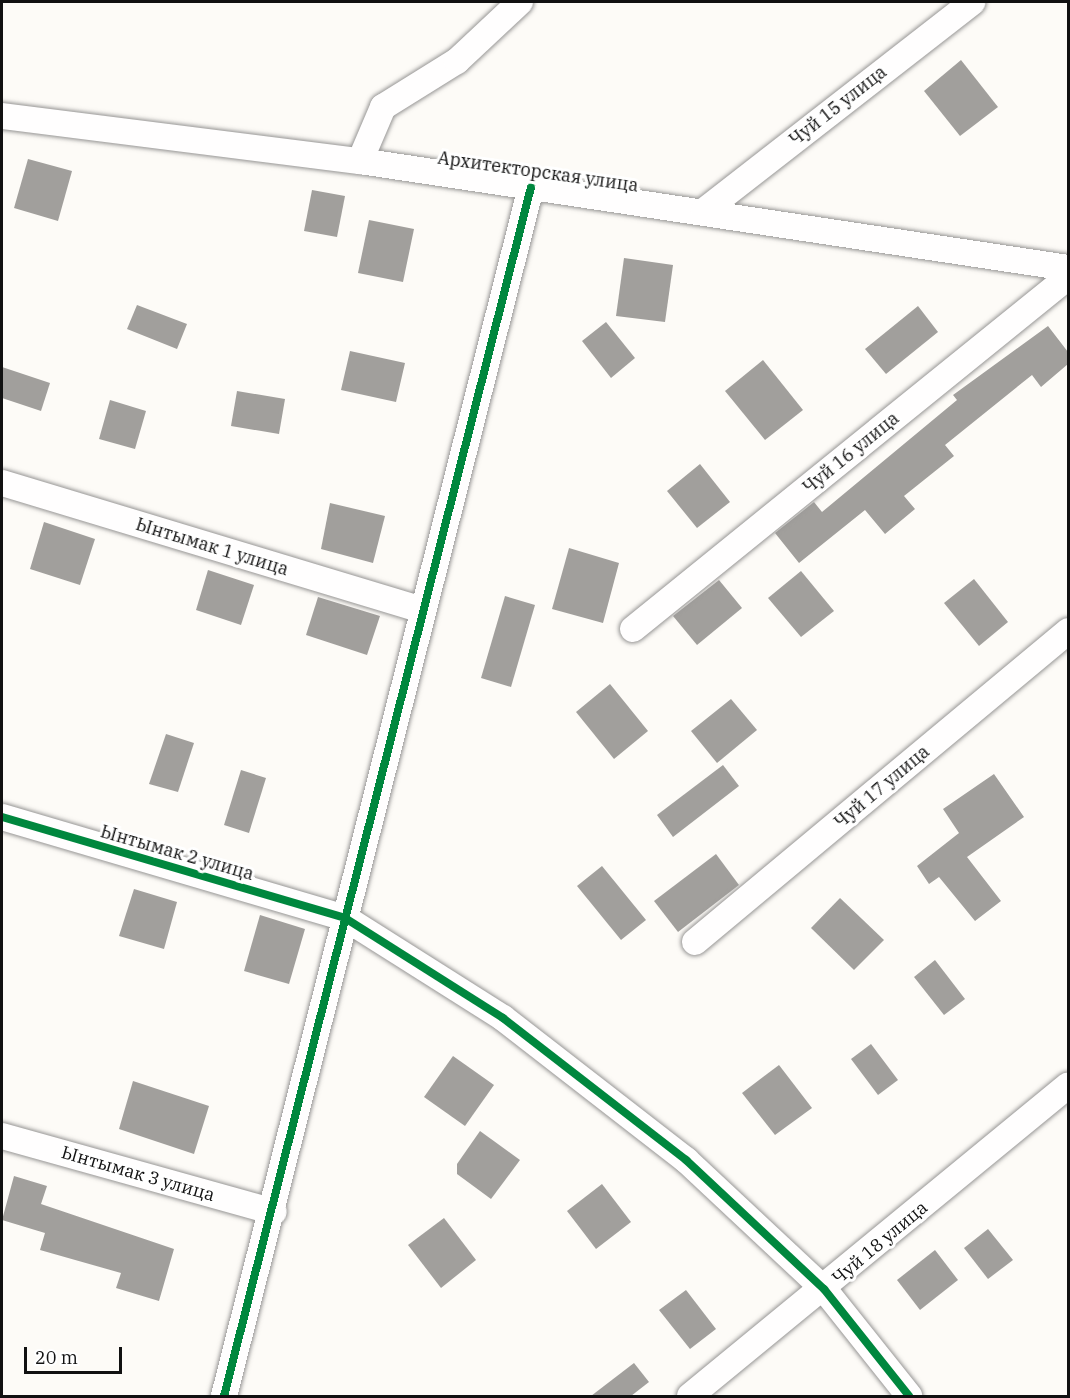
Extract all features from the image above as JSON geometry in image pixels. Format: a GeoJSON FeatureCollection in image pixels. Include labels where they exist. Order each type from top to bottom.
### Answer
{"type":"FeatureCollection","features":[{"type":"Feature","properties":{"kind":"street"},"geometry":{"type":"LineString","coordinates":[[360,161],[383,107],[457,61],[520,2]]}},
{"type":"Feature","properties":{"kind":"street","name":"Чуй 15 улица"},"geometry":{"type":"LineString","coordinates":[[704,211],[972,2]]}},
{"type":"Feature","properties":{"kind":"street","name":"Архитекторская улица"},"geometry":{"type":"LineString","coordinates":[[2,116],[360,161],[704,211],[1068,268]]}},
{"type":"Feature","properties":{"kind":"street"},"geometry":{"type":"LineString","coordinates":[[224,1396],[274,1212],[345,918],[531,187]]}},
{"type":"Feature","properties":{"kind":"street","name":"Чуй 16 улица"},"geometry":{"type":"LineString","coordinates":[[633,629],[1068,277]]}},
{"type":"Feature","properties":{"kind":"street","name":"Ынтымак 1 улица"},"geometry":{"type":"LineString","coordinates":[[2,483],[423,610]]}},
{"type":"Feature","properties":{"kind":"street","name":"Чуй 17 улица"},"geometry":{"type":"LineString","coordinates":[[695,942],[1068,631]]}},
{"type":"Feature","properties":{"kind":"street","name":"Ынтымак 2 улица"},"geometry":{"type":"LineString","coordinates":[[2,817],[345,918],[502,1018],[659,1138],[824,1289],[909,1396]]}},
{"type":"Feature","properties":{"kind":"street","name":"Чуй 18 улица"},"geometry":{"type":"LineString","coordinates":[[690,1396],[824,1289],[1068,1086]]}},
{"type":"Feature","properties":{"kind":"street","name":"Ынтымак 3 улица"},"geometry":{"type":"LineString","coordinates":[[2,1136],[274,1212]]}},
{"type":"Feature","properties":{"kind":"building"},"geometry":{"type":"Polygon","coordinates":[[[961,60],[998,107],[960,136],[924,91],[961,60]]]}},
{"type":"Feature","properties":{"kind":"building"},"geometry":{"type":"Polygon","coordinates":[[[28,159],[72,171],[58,221],[14,208],[28,159]]]}},
{"type":"Feature","properties":{"kind":"building"},"geometry":{"type":"Polygon","coordinates":[[[312,190],[345,196],[337,237],[304,231],[312,190]]]}},
{"type":"Feature","properties":{"kind":"building"},"geometry":{"type":"Polygon","coordinates":[[[369,220],[414,229],[403,282],[358,273],[369,220]]]}},
{"type":"Feature","properties":{"kind":"building"},"geometry":{"type":"Polygon","coordinates":[[[624,258],[673,265],[665,322],[616,316],[624,258]]]}},
{"type":"Feature","properties":{"kind":"building"},"geometry":{"type":"Polygon","coordinates":[[[137,305],[187,324],[177,349],[127,329],[137,305]]]}},
{"type":"Feature","properties":{"kind":"building"},"geometry":{"type":"Polygon","coordinates":[[[918,306],[938,332],[886,374],[865,349],[918,306]]]}},
{"type":"Feature","properties":{"kind":"building"},"geometry":{"type":"Polygon","coordinates":[[[606,322],[635,358],[611,378],[582,341],[606,322]]]}},
{"type":"Feature","properties":{"kind":"building"},"geometry":{"type":"Polygon","coordinates":[[[1048,326],[1068,352],[1068,364],[1041,387],[1032,375],[945,445],[954,456],[904,496],[915,509],[885,534],[865,510],[799,563],[775,533],[814,502],[822,512],[957,400],[953,395],[1048,326]]]}},
{"type":"Feature","properties":{"kind":"building"},"geometry":{"type":"Polygon","coordinates":[[[350,351],[405,363],[396,402],[341,390],[350,351]]]}},
{"type":"Feature","properties":{"kind":"building"},"geometry":{"type":"Polygon","coordinates":[[[763,360],[803,410],[765,440],[725,391],[763,360]]]}},
{"type":"Feature","properties":{"kind":"building"},"geometry":{"type":"Polygon","coordinates":[[[2,367],[50,383],[41,411],[2,398],[2,367]]]}},
{"type":"Feature","properties":{"kind":"building"},"geometry":{"type":"Polygon","coordinates":[[[237,391],[285,399],[279,434],[231,426],[237,391]]]}},
{"type":"Feature","properties":{"kind":"building"},"geometry":{"type":"Polygon","coordinates":[[[110,400],[146,411],[135,449],[99,439],[110,400]]]}},
{"type":"Feature","properties":{"kind":"building"},"geometry":{"type":"Polygon","coordinates":[[[700,464],[730,502],[697,528],[667,491],[700,464]]]}},
{"type":"Feature","properties":{"kind":"building"},"geometry":{"type":"Polygon","coordinates":[[[330,503],[385,516],[373,563],[321,549],[330,503]]]}},
{"type":"Feature","properties":{"kind":"building"},"geometry":{"type":"Polygon","coordinates":[[[44,522],[95,539],[80,585],[30,569],[44,522]]]}},
{"type":"Feature","properties":{"kind":"building"},"geometry":{"type":"Polygon","coordinates":[[[569,548],[619,563],[603,623],[552,609],[569,548]]]}},
{"type":"Feature","properties":{"kind":"building"},"geometry":{"type":"Polygon","coordinates":[[[208,570],[254,585],[241,625],[196,610],[208,570]]]}},
{"type":"Feature","properties":{"kind":"building"},"geometry":{"type":"Polygon","coordinates":[[[801,571],[834,611],[801,637],[768,598],[801,571]]]}},
{"type":"Feature","properties":{"kind":"building"},"geometry":{"type":"Polygon","coordinates":[[[974,579],[1008,622],[979,646],[944,603],[974,579]]]}},
{"type":"Feature","properties":{"kind":"building"},"geometry":{"type":"Polygon","coordinates":[[[719,580],[742,608],[697,645],[673,616],[719,580]]]}},
{"type":"Feature","properties":{"kind":"building"},"geometry":{"type":"Polygon","coordinates":[[[505,596],[535,605],[511,687],[481,678],[505,596]]]}},
{"type":"Feature","properties":{"kind":"building"},"geometry":{"type":"Polygon","coordinates":[[[318,597],[380,616],[367,655],[306,635],[318,597]]]}},
{"type":"Feature","properties":{"kind":"building"},"geometry":{"type":"Polygon","coordinates":[[[610,684],[648,731],[614,759],[576,712],[610,684]]]}},
{"type":"Feature","properties":{"kind":"building"},"geometry":{"type":"Polygon","coordinates":[[[731,699],[757,730],[717,763],[691,731],[731,699]]]}},
{"type":"Feature","properties":{"kind":"building"},"geometry":{"type":"Polygon","coordinates":[[[166,734],[194,743],[178,792],[149,784],[166,734]]]}},
{"type":"Feature","properties":{"kind":"building"},"geometry":{"type":"Polygon","coordinates":[[[723,765],[739,786],[673,837],[657,815],[723,765]]]}},
{"type":"Feature","properties":{"kind":"building"},"geometry":{"type":"Polygon","coordinates":[[[241,770],[266,778],[249,833],[224,825],[241,770]]]}},
{"type":"Feature","properties":{"kind":"building"},"geometry":{"type":"Polygon","coordinates":[[[994,774],[1024,817],[967,857],[1001,901],[975,921],[939,877],[929,884],[917,866],[959,833],[943,809],[994,774]]]}},
{"type":"Feature","properties":{"kind":"building"},"geometry":{"type":"Polygon","coordinates":[[[716,854],[739,885],[678,932],[654,901],[716,854]]]}},
{"type":"Feature","properties":{"kind":"building"},"geometry":{"type":"Polygon","coordinates":[[[602,866],[646,920],[621,940],[577,886],[602,866]]]}},
{"type":"Feature","properties":{"kind":"building"},"geometry":{"type":"Polygon","coordinates":[[[134,889],[177,902],[164,949],[119,936],[134,889]]]}},
{"type":"Feature","properties":{"kind":"building"},"geometry":{"type":"Polygon","coordinates":[[[840,898],[884,940],[854,970],[811,928],[840,898]]]}},
{"type":"Feature","properties":{"kind":"building"},"geometry":{"type":"Polygon","coordinates":[[[260,915],[305,929],[289,984],[244,971],[260,915]]]}},
{"type":"Feature","properties":{"kind":"building"},"geometry":{"type":"Polygon","coordinates":[[[935,960],[965,999],[944,1015],[914,977],[935,960]]]}},
{"type":"Feature","properties":{"kind":"building"},"geometry":{"type":"Polygon","coordinates":[[[871,1044],[898,1080],[878,1095],[851,1059],[871,1044]]]}},
{"type":"Feature","properties":{"kind":"building"},"geometry":{"type":"Polygon","coordinates":[[[453,1056],[494,1085],[465,1126],[424,1097],[453,1056]]]}},
{"type":"Feature","properties":{"kind":"building"},"geometry":{"type":"Polygon","coordinates":[[[779,1065],[812,1108],[775,1135],[742,1093],[779,1065]]]}},
{"type":"Feature","properties":{"kind":"building"},"geometry":{"type":"Polygon","coordinates":[[[133,1081],[209,1106],[194,1154],[119,1129],[133,1081]]]}},
{"type":"Feature","properties":{"kind":"building"},"geometry":{"type":"Polygon","coordinates":[[[480,1131],[520,1160],[491,1199],[457,1174],[457,1164],[480,1131]]]}},
{"type":"Feature","properties":{"kind":"building"},"geometry":{"type":"Polygon","coordinates":[[[14,1176],[47,1186],[41,1204],[174,1249],[159,1301],[116,1288],[121,1273],[40,1250],[45,1233],[2,1220],[14,1176]]]}},
{"type":"Feature","properties":{"kind":"building"},"geometry":{"type":"Polygon","coordinates":[[[602,1184],[631,1222],[596,1249],[567,1211],[602,1184]]]}},
{"type":"Feature","properties":{"kind":"building"},"geometry":{"type":"Polygon","coordinates":[[[444,1218],[476,1260],[441,1288],[408,1245],[444,1218]]]}},
{"type":"Feature","properties":{"kind":"building"},"geometry":{"type":"Polygon","coordinates":[[[988,1229],[1013,1260],[988,1279],[964,1248],[988,1229]]]}},
{"type":"Feature","properties":{"kind":"building"},"geometry":{"type":"Polygon","coordinates":[[[935,1250],[958,1280],[920,1310],[897,1280],[935,1250]]]}},
{"type":"Feature","properties":{"kind":"building"},"geometry":{"type":"Polygon","coordinates":[[[686,1290],[716,1329],[690,1349],[659,1310],[686,1290]]]}},
{"type":"Feature","properties":{"kind":"building"},"geometry":{"type":"Polygon","coordinates":[[[634,1363],[649,1382],[631,1396],[591,1396],[634,1363]]]}},
{"type":"Feature","properties":{"kind":"cycle path"},"geometry":{"type":"LineString","coordinates":[[224,1396],[531,187]]}},
{"type":"Feature","properties":{"kind":"cycle path"},"geometry":{"type":"LineString","coordinates":[[2,817],[345,918],[503,1018],[686,1160],[824,1289],[909,1396]]}}]}
